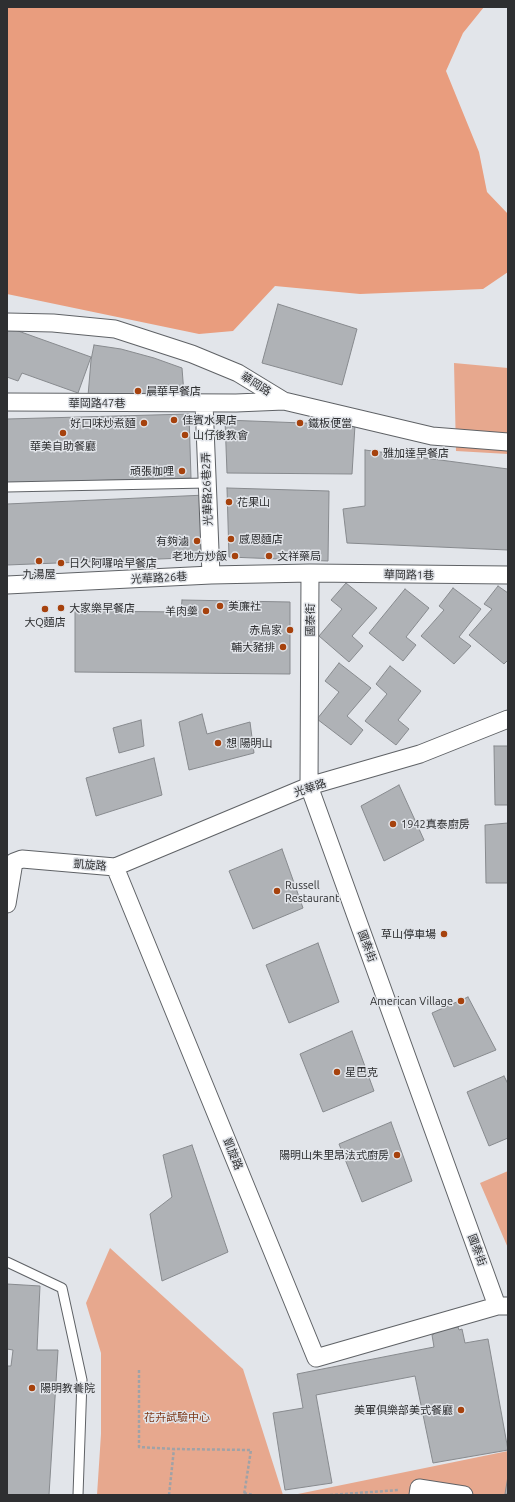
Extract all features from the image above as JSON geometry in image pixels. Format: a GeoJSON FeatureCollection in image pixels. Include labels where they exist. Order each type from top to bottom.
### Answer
{"type":"FeatureCollection","features":[{"type":"Feature","properties":{"kind":"street","name":"華岡路"},"geometry":{"type":"LineString","coordinates":[[7,322],[53,323],[114,329],[192,354],[238,373],[284,401],[432,436],[508,442]]}},
{"type":"Feature","properties":{"kind":"street","name":"華岡路47巷"},"geometry":{"type":"LineString","coordinates":[[7,402],[204,403],[284,401]]}},
{"type":"Feature","properties":{"kind":"street","name":"光華路26巷2弄"},"geometry":{"type":"LineString","coordinates":[[204,403],[211,575]]}},
{"type":"Feature","properties":{"kind":"street","name":"光華路26巷"},"geometry":{"type":"LineString","coordinates":[[7,585],[211,575],[310,573]]}},
{"type":"Feature","properties":{"kind":"street","name":"華岡路1巷"},"geometry":{"type":"LineString","coordinates":[[310,573],[508,575]]}},
{"type":"Feature","properties":{"kind":"street","name":"國泰街"},"geometry":{"type":"LineString","coordinates":[[310,573],[309,786],[503,1306]]}},
{"type":"Feature","properties":{"kind":"street","name":"光華路"},"geometry":{"type":"LineString","coordinates":[[115,867],[309,786],[420,754],[508,719]]}},
{"type":"Feature","properties":{"kind":"street","name":"凱旋路"},"geometry":{"type":"LineString","coordinates":[[11,861],[22,859],[115,867],[316,1358],[503,1306]]}},
{"type":"Feature","properties":{"kind":"street"},"geometry":{"type":"LineString","coordinates":[[7,904],[11,861]]}},
{"type":"Feature","properties":{"kind":"street"},"geometry":{"type":"LineString","coordinates":[[419,1492],[464,1495]]}},
{"type":"Feature","properties":{"kind":"lane"},"geometry":{"type":"LineString","coordinates":[[7,487],[207,483]]}},
{"type":"Feature","properties":{"kind":"lane"},"geometry":{"type":"LineString","coordinates":[[7,1262],[62,1288],[82,1380],[78,1495]]}},
{"type":"Feature","properties":{"kind":"path"},"geometry":{"type":"LineString","coordinates":[[139,1370],[139,1447],[251,1450],[244,1494],[254,1495]]}},
{"type":"Feature","properties":{"kind":"path"},"geometry":{"type":"LineString","coordinates":[[169,1495],[174,1449]]}},
{"type":"Feature","properties":{"kind":"path"},"geometry":{"type":"LineString","coordinates":[[330,1495],[419,1492]]}},
{"type":"Feature","properties":{"kind":"green space"},"geometry":{"type":"Polygon","coordinates":[[[454,363],[508,368],[508,454],[456,451],[454,363]]]}},
{"type":"Feature","properties":{"kind":"green space"},"geometry":{"type":"Polygon","coordinates":[[[508,1171],[508,1248],[480,1183],[508,1171]]]}},
{"type":"Feature","properties":{"kind":"green space","name":"花卉試驗中心"},"geometry":{"type":"Polygon","coordinates":[[[110,1248],[243,1369],[283,1495],[97,1495],[101,1434],[101,1353],[86,1303],[110,1248]]]}},
{"type":"Feature","properties":{"kind":"green space"},"geometry":{"type":"Polygon","coordinates":[[[508,1451],[508,1495],[293,1495],[508,1451]]]}},
{"type":"Feature","properties":{"kind":"shaded area"},"geometry":{"type":"Polygon","coordinates":[[[7,7],[484,7],[463,33],[446,71],[479,152],[487,192],[508,214],[508,272],[483,289],[360,294],[275,286],[233,331],[199,334],[7,294],[7,7]]]}},
{"type":"Feature","properties":{"kind":"building"},"geometry":{"type":"Polygon","coordinates":[[[278,304],[357,329],[342,385],[262,363],[278,304]]]}},
{"type":"Feature","properties":{"kind":"building"},"geometry":{"type":"Polygon","coordinates":[[[7,327],[91,357],[78,393],[22,373],[18,381],[7,377],[7,327]]]}},
{"type":"Feature","properties":{"kind":"building"},"geometry":{"type":"Polygon","coordinates":[[[94,345],[121,349],[154,358],[182,368],[184,394],[88,396],[91,360],[94,345]]]}},
{"type":"Feature","properties":{"kind":"building"},"geometry":{"type":"Polygon","coordinates":[[[189,414],[191,478],[7,483],[7,419],[189,414]]]}},
{"type":"Feature","properties":{"kind":"building"},"geometry":{"type":"Polygon","coordinates":[[[225,420],[355,425],[352,474],[227,473],[225,420]]]}},
{"type":"Feature","properties":{"kind":"building"},"geometry":{"type":"Polygon","coordinates":[[[365,450],[508,469],[508,550],[347,543],[343,509],[365,506],[365,450]]]}},
{"type":"Feature","properties":{"kind":"building"},"geometry":{"type":"Polygon","coordinates":[[[227,488],[329,491],[328,561],[229,557],[227,488]]]}},
{"type":"Feature","properties":{"kind":"building"},"geometry":{"type":"Polygon","coordinates":[[[206,495],[209,557],[7,565],[7,504],[206,495]]]}},
{"type":"Feature","properties":{"kind":"building"},"geometry":{"type":"Polygon","coordinates":[[[346,583],[377,608],[352,636],[363,646],[349,662],[319,636],[342,609],[331,600],[346,583]]]}},
{"type":"Feature","properties":{"kind":"building"},"geometry":{"type":"Polygon","coordinates":[[[498,586],[508,593],[508,660],[504,664],[469,635],[492,609],[484,604],[498,586]]]}},
{"type":"Feature","properties":{"kind":"building"},"geometry":{"type":"Polygon","coordinates":[[[453,588],[481,609],[459,637],[471,646],[454,664],[421,636],[444,610],[439,606],[453,588]]]}},
{"type":"Feature","properties":{"kind":"building"},"geometry":{"type":"Polygon","coordinates":[[[405,589],[429,608],[406,637],[416,645],[403,661],[369,633],[405,589]]]}},
{"type":"Feature","properties":{"kind":"building"},"geometry":{"type":"Polygon","coordinates":[[[182,600],[290,602],[290,674],[75,672],[75,611],[181,612],[182,600]]]}},
{"type":"Feature","properties":{"kind":"building"},"geometry":{"type":"Polygon","coordinates":[[[339,663],[371,688],[347,716],[363,730],[351,745],[317,719],[339,692],[325,681],[339,663]]]}},
{"type":"Feature","properties":{"kind":"building"},"geometry":{"type":"Polygon","coordinates":[[[390,666],[421,691],[398,720],[409,729],[396,745],[365,721],[387,694],[376,684],[390,666]]]}},
{"type":"Feature","properties":{"kind":"building","name":"想 陽明山"},"geometry":{"type":"Polygon","coordinates":[[[202,714],[207,734],[250,722],[254,753],[189,770],[179,722],[202,714]]]}},
{"type":"Feature","properties":{"kind":"building"},"geometry":{"type":"Polygon","coordinates":[[[141,720],[144,746],[119,753],[113,728],[141,720]]]}},
{"type":"Feature","properties":{"kind":"building"},"geometry":{"type":"Polygon","coordinates":[[[494,746],[508,746],[508,805],[495,805],[494,746]]]}},
{"type":"Feature","properties":{"kind":"building"},"geometry":{"type":"Polygon","coordinates":[[[154,758],[162,795],[96,816],[86,778],[154,758]]]}},
{"type":"Feature","properties":{"kind":"building"},"geometry":{"type":"Polygon","coordinates":[[[399,785],[424,840],[384,861],[361,806],[399,785]]]}},
{"type":"Feature","properties":{"kind":"building"},"geometry":{"type":"Polygon","coordinates":[[[508,823],[508,883],[486,883],[485,825],[508,823]]]}},
{"type":"Feature","properties":{"kind":"building"},"geometry":{"type":"Polygon","coordinates":[[[282,849],[303,908],[253,929],[229,871],[282,849]]]}},
{"type":"Feature","properties":{"kind":"building"},"geometry":{"type":"Polygon","coordinates":[[[318,943],[339,1002],[289,1023],[266,965],[318,943]]]}},
{"type":"Feature","properties":{"kind":"building"},"geometry":{"type":"Polygon","coordinates":[[[468,997],[496,1050],[454,1067],[432,1013],[468,997]]]}},
{"type":"Feature","properties":{"kind":"building","name":"星巴克"},"geometry":{"type":"Polygon","coordinates":[[[352,1031],[374,1091],[323,1112],[300,1054],[352,1031]]]}},
{"type":"Feature","properties":{"kind":"building"},"geometry":{"type":"Polygon","coordinates":[[[504,1076],[508,1084],[508,1138],[489,1146],[467,1092],[504,1076]]]}},
{"type":"Feature","properties":{"kind":"building"},"geometry":{"type":"Polygon","coordinates":[[[391,1122],[412,1181],[362,1202],[339,1144],[391,1122]]]}},
{"type":"Feature","properties":{"kind":"building"},"geometry":{"type":"Polygon","coordinates":[[[192,1145],[228,1252],[162,1281],[150,1214],[172,1197],[163,1155],[192,1145]]]}},
{"type":"Feature","properties":{"kind":"building","name":"陽明教養院"},"geometry":{"type":"Polygon","coordinates":[[[7,1284],[40,1286],[37,1350],[58,1350],[49,1495],[7,1495],[7,1366],[11,1366],[13,1350],[7,1349],[7,1284]]]}},
{"type":"Feature","properties":{"kind":"building","name":"美軍俱樂部美式餐廳"},"geometry":{"type":"Polygon","coordinates":[[[458,1327],[459,1330],[462,1329],[465,1343],[488,1339],[508,1450],[433,1463],[415,1376],[316,1395],[332,1483],[285,1490],[273,1413],[303,1408],[297,1374],[434,1347],[432,1335],[434,1332],[458,1327]]]}},
{"type":"Feature","properties":{"kind":"building"},"geometry":{"type":"Polygon","coordinates":[[[508,1476],[508,1494],[505,1494],[508,1476]]]}},
{"type":"Feature","properties":{"kind":"place","name":"晨華早餐店"},"geometry":{"type":"Point","coordinates":[138,391]}},
{"type":"Feature","properties":{"kind":"place","name":"佳賓水果店"},"geometry":{"type":"Point","coordinates":[174,420]}},
{"type":"Feature","properties":{"kind":"place","name":"好口味炒煮麵"},"geometry":{"type":"Point","coordinates":[144,423]}},
{"type":"Feature","properties":{"kind":"place","name":"鐵板便當"},"geometry":{"type":"Point","coordinates":[300,423]}},
{"type":"Feature","properties":{"kind":"place","name":"華美自助餐廳"},"geometry":{"type":"Point","coordinates":[63,433]}},
{"type":"Feature","properties":{"kind":"place","name":"山仔後教會"},"geometry":{"type":"Point","coordinates":[185,435]}},
{"type":"Feature","properties":{"kind":"place","name":"雅加達早餐店"},"geometry":{"type":"Point","coordinates":[375,453]}},
{"type":"Feature","properties":{"kind":"place","name":"頑張咖哩"},"geometry":{"type":"Point","coordinates":[182,471]}},
{"type":"Feature","properties":{"kind":"place","name":"花果山"},"geometry":{"type":"Point","coordinates":[229,502]}},
{"type":"Feature","properties":{"kind":"place","name":"感恩麵店"},"geometry":{"type":"Point","coordinates":[231,539]}},
{"type":"Feature","properties":{"kind":"place","name":"有夠滷"},"geometry":{"type":"Point","coordinates":[197,541]}},
{"type":"Feature","properties":{"kind":"place","name":"老地方炒飯"},"geometry":{"type":"Point","coordinates":[235,556]}},
{"type":"Feature","properties":{"kind":"place","name":"文祥藥局"},"geometry":{"type":"Point","coordinates":[269,556]}},
{"type":"Feature","properties":{"kind":"place","name":"九湯屋"},"geometry":{"type":"Point","coordinates":[39,561]}},
{"type":"Feature","properties":{"kind":"place","name":"日久阿囉哈早餐店"},"geometry":{"type":"Point","coordinates":[61,563]}},
{"type":"Feature","properties":{"kind":"place","name":"美廉社"},"geometry":{"type":"Point","coordinates":[220,606]}},
{"type":"Feature","properties":{"kind":"place","name":"大家樂早餐店"},"geometry":{"type":"Point","coordinates":[61,608]}},
{"type":"Feature","properties":{"kind":"place","name":"大Q麵店"},"geometry":{"type":"Point","coordinates":[45,609]}},
{"type":"Feature","properties":{"kind":"place","name":"羊肉羹"},"geometry":{"type":"Point","coordinates":[206,611]}},
{"type":"Feature","properties":{"kind":"place","name":"赤鳥家"},"geometry":{"type":"Point","coordinates":[290,630]}},
{"type":"Feature","properties":{"kind":"place","name":"輔大豬排"},"geometry":{"type":"Point","coordinates":[283,647]}},
{"type":"Feature","properties":{"kind":"place","name":"想 陽明山"},"geometry":{"type":"Point","coordinates":[218,743]}},
{"type":"Feature","properties":{"kind":"place","name":"1942真泰廚房"},"geometry":{"type":"Point","coordinates":[393,824]}},
{"type":"Feature","properties":{"kind":"place","name":"Russell Restaurant"},"geometry":{"type":"Point","coordinates":[277,891]}},
{"type":"Feature","properties":{"kind":"place","name":"草山停車場"},"geometry":{"type":"Point","coordinates":[444,934]}},
{"type":"Feature","properties":{"kind":"place","name":"American Village"},"geometry":{"type":"Point","coordinates":[461,1001]}},
{"type":"Feature","properties":{"kind":"place","name":"星巴克"},"geometry":{"type":"Point","coordinates":[337,1072]}},
{"type":"Feature","properties":{"kind":"place","name":"陽明山朱里昂法式廚房"},"geometry":{"type":"Point","coordinates":[397,1155]}},
{"type":"Feature","properties":{"kind":"place","name":"陽明教養院"},"geometry":{"type":"Point","coordinates":[32,1388]}},
{"type":"Feature","properties":{"kind":"place","name":"美軍俱樂部美式餐廳"},"geometry":{"type":"Point","coordinates":[461,1410]}}]}
